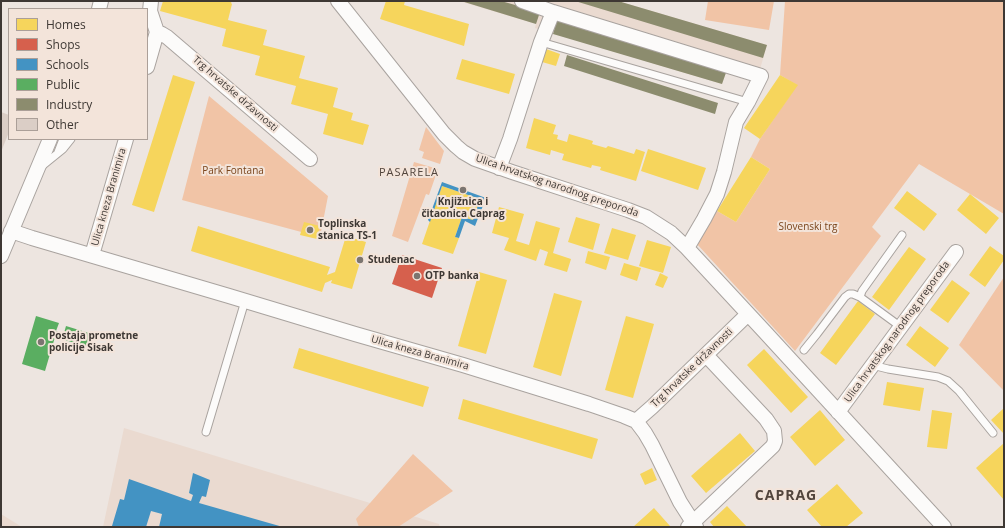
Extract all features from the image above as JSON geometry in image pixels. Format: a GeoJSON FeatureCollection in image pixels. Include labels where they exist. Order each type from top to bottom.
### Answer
{"type":"FeatureCollection","features":[{"type":"Feature","properties":{"kind":"street"},"geometry":{"type":"LineString","coordinates":[[148,64],[157,32],[150,11],[151,1]]}},
{"type":"Feature","properties":{"kind":"street","name":"Ulica hrvatskog narodnog preporoda"},"geometry":{"type":"LineString","coordinates":[[338,1],[444,134],[463,152],[499,168],[539,182],[646,216],[671,233],[687,248],[944,527]]}},
{"type":"Feature","properties":{"kind":"street"},"geometry":{"type":"LineString","coordinates":[[522,1],[553,12],[761,76],[736,122],[717,194],[687,248]]}},
{"type":"Feature","properties":{"kind":"street"},"geometry":{"type":"LineString","coordinates":[[499,168],[510,139],[541,42],[553,12]]}},
{"type":"Feature","properties":{"kind":"street","name":"Trg hrvatske državnosti"},"geometry":{"type":"LineString","coordinates":[[157,32],[168,37],[310,159]]}},
{"type":"Feature","properties":{"kind":"street"},"geometry":{"type":"LineString","coordinates":[[1,256],[50,140]]}},
{"type":"Feature","properties":{"kind":"street","name":"Ulica kneza Branimira"},"geometry":{"type":"LineString","coordinates":[[92,255],[126,140]]}},
{"type":"Feature","properties":{"kind":"street","name":"Ulica kneza Branimira"},"geometry":{"type":"LineString","coordinates":[[11,231],[470,367],[620,414],[636,421]]}},
{"type":"Feature","properties":{"kind":"street","name":"Ulica hrvatskog narodnog preporoda"},"geometry":{"type":"LineString","coordinates":[[838,412],[956,252]]}},
{"type":"Feature","properties":{"kind":"street","name":"Trg hrvatske državnosti"},"geometry":{"type":"LineString","coordinates":[[636,421],[748,314]]}},
{"type":"Feature","properties":{"kind":"street"},"geometry":{"type":"LineString","coordinates":[[636,421],[645,432],[652,445],[692,526],[773,446],[775,441],[774,431],[766,419],[706,355]]}},
{"type":"Feature","properties":{"kind":"lane"},"geometry":{"type":"LineString","coordinates":[[541,42],[748,102]]}},
{"type":"Feature","properties":{"kind":"lane"},"geometry":{"type":"LineString","coordinates":[[57,154],[63,140]]}},
{"type":"Feature","properties":{"kind":"lane"},"geometry":{"type":"LineString","coordinates":[[37,170],[57,154],[70,140]]}},
{"type":"Feature","properties":{"kind":"lane"},"geometry":{"type":"LineString","coordinates":[[860,297],[862,291],[902,235]]}},
{"type":"Feature","properties":{"kind":"lane"},"geometry":{"type":"LineString","coordinates":[[804,350],[845,297],[849,294],[860,297],[901,327]]}},
{"type":"Feature","properties":{"kind":"lane"},"geometry":{"type":"LineString","coordinates":[[206,432],[245,301]]}},
{"type":"Feature","properties":{"kind":"lane"},"geometry":{"type":"LineString","coordinates":[[872,365],[938,377],[948,381],[959,391],[993,432]]}},
{"type":"Feature","properties":{"kind":"shaded area"},"geometry":{"type":"Polygon","coordinates":[[[459,1],[618,1],[767,45],[758,76],[728,67],[722,84],[535,28],[536,24],[459,1]]]}},
{"type":"Feature","properties":{"kind":"shaded area"},"geometry":{"type":"Polygon","coordinates":[[[124,428],[439,524],[440,527],[103,527],[124,428]]]}},
{"type":"Feature","properties":{"kind":"shaded area"},"geometry":{"type":"Polygon","coordinates":[[[1,514],[22,527],[1,527],[1,514]]]}},
{"type":"Feature","properties":{"kind":"green space"},"geometry":{"type":"Polygon","coordinates":[[[708,1],[774,1],[769,30],[705,20],[708,1]]]}},
{"type":"Feature","properties":{"kind":"green space","name":"Slovenski trg"},"geometry":{"type":"Polygon","coordinates":[[[785,1],[1004,1],[1004,214],[919,164],[872,227],[881,236],[795,351],[696,243],[717,211],[736,222],[770,169],[751,157],[760,139],[797,85],[780,75],[785,1]]]}},
{"type":"Feature","properties":{"kind":"green space","name":"Park Fontana"},"geometry":{"type":"Polygon","coordinates":[[[209,96],[328,196],[320,237],[182,200],[209,96]]]}},
{"type":"Feature","properties":{"kind":"green space"},"geometry":{"type":"Polygon","coordinates":[[[426,127],[444,151],[440,164],[422,158],[424,152],[419,150],[426,127]]]}},
{"type":"Feature","properties":{"kind":"green space"},"geometry":{"type":"Polygon","coordinates":[[[414,162],[438,169],[429,195],[426,194],[408,242],[392,236],[414,162]]]}},
{"type":"Feature","properties":{"kind":"green space"},"geometry":{"type":"Polygon","coordinates":[[[1004,277],[1004,391],[959,345],[1004,277]]]}},
{"type":"Feature","properties":{"kind":"green space"},"geometry":{"type":"Polygon","coordinates":[[[413,454],[453,491],[398,527],[359,527],[356,519],[413,454]]]}},
{"type":"Feature","properties":{"kind":"building: Homes"},"geometry":{"type":"Polygon","coordinates":[[[163,1],[232,1],[228,20],[267,30],[263,45],[305,56],[299,78],[338,88],[333,107],[353,113],[351,120],[369,125],[363,145],[323,134],[328,114],[291,104],[296,86],[255,75],[260,56],[222,46],[226,29],[160,11],[163,1]]]}},
{"type":"Feature","properties":{"kind":"building: Homes"},"geometry":{"type":"Polygon","coordinates":[[[386,1],[405,1],[404,5],[469,24],[464,46],[380,19],[386,1]]]}},
{"type":"Feature","properties":{"kind":"building: Homes"},"geometry":{"type":"Polygon","coordinates":[[[546,49],[560,54],[556,66],[542,62],[546,49]]]}},
{"type":"Feature","properties":{"kind":"building: Homes"},"geometry":{"type":"Polygon","coordinates":[[[462,59],[515,74],[509,94],[456,79],[462,59]]]}},
{"type":"Feature","properties":{"kind":"building: Homes"},"geometry":{"type":"Polygon","coordinates":[[[173,75],[195,82],[154,212],[132,205],[173,75]]]}},
{"type":"Feature","properties":{"kind":"building: Homes"},"geometry":{"type":"Polygon","coordinates":[[[780,75],[798,85],[760,139],[744,128],[780,75]]]}},
{"type":"Feature","properties":{"kind":"building: Homes"},"geometry":{"type":"Polygon","coordinates":[[[534,118],[556,125],[553,134],[558,135],[557,139],[567,142],[569,134],[593,141],[592,144],[606,148],[608,146],[634,154],[636,149],[645,152],[636,181],[600,170],[601,167],[592,165],[591,168],[562,160],[564,154],[551,150],[550,155],[526,148],[534,118]]]}},
{"type":"Feature","properties":{"kind":"building: Homes"},"geometry":{"type":"Polygon","coordinates":[[[648,149],[706,168],[698,190],[641,171],[648,149]]]}},
{"type":"Feature","properties":{"kind":"building: Homes"},"geometry":{"type":"Polygon","coordinates":[[[751,157],[770,169],[736,222],[717,211],[751,157]]]}},
{"type":"Feature","properties":{"kind":"building: Homes"},"geometry":{"type":"Polygon","coordinates":[[[442,186],[480,199],[473,220],[462,217],[455,237],[459,238],[453,254],[422,244],[442,186]]]}},
{"type":"Feature","properties":{"kind":"building: Homes"},"geometry":{"type":"Polygon","coordinates":[[[907,191],[937,214],[924,231],[894,208],[907,191]]]}},
{"type":"Feature","properties":{"kind":"building: Homes"},"geometry":{"type":"Polygon","coordinates":[[[970,194],[999,218],[986,234],[957,210],[970,194]]]}},
{"type":"Feature","properties":{"kind":"building: Homes"},"geometry":{"type":"Polygon","coordinates":[[[499,207],[524,214],[516,241],[529,245],[536,221],[560,228],[553,253],[571,259],[567,272],[544,265],[548,252],[540,249],[536,261],[504,250],[509,238],[492,233],[499,207]]]}},
{"type":"Feature","properties":{"kind":"building: Homes"},"geometry":{"type":"Polygon","coordinates":[[[576,217],[600,224],[593,250],[568,242],[576,217]]]}},
{"type":"Feature","properties":{"kind":"building: Homes","name":"Toplinska stanica TS-1"},"geometry":{"type":"Polygon","coordinates":[[[304,222],[320,226],[317,239],[300,235],[304,222]]]}},
{"type":"Feature","properties":{"kind":"building: Homes"},"geometry":{"type":"Polygon","coordinates":[[[198,226],[330,267],[327,275],[335,272],[346,236],[366,242],[352,289],[331,283],[332,280],[325,283],[322,292],[191,251],[198,226]]]}},
{"type":"Feature","properties":{"kind":"building: Homes"},"geometry":{"type":"Polygon","coordinates":[[[612,228],[636,235],[628,260],[604,253],[612,228]]]}},
{"type":"Feature","properties":{"kind":"building: Homes"},"geometry":{"type":"Polygon","coordinates":[[[647,240],[671,247],[663,273],[639,266],[647,240]]]}},
{"type":"Feature","properties":{"kind":"building: Homes"},"geometry":{"type":"Polygon","coordinates":[[[990,246],[1004,256],[1004,260],[985,287],[969,275],[990,246]]]}},
{"type":"Feature","properties":{"kind":"building: Homes"},"geometry":{"type":"Polygon","coordinates":[[[909,247],[926,259],[889,310],[872,297],[909,247]]]}},
{"type":"Feature","properties":{"kind":"building: Homes"},"geometry":{"type":"Polygon","coordinates":[[[588,251],[610,257],[606,270],[585,263],[588,251]]]}},
{"type":"Feature","properties":{"kind":"building: Homes"},"geometry":{"type":"Polygon","coordinates":[[[624,263],[641,268],[637,281],[620,275],[624,263]]]}},
{"type":"Feature","properties":{"kind":"building: Homes"},"geometry":{"type":"Polygon","coordinates":[[[479,272],[507,280],[486,354],[458,346],[479,272]]]}},
{"type":"Feature","properties":{"kind":"building: Homes"},"geometry":{"type":"Polygon","coordinates":[[[660,273],[668,277],[663,288],[655,285],[660,273]]]}},
{"type":"Feature","properties":{"kind":"building: Homes"},"geometry":{"type":"Polygon","coordinates":[[[952,280],[970,293],[948,323],[930,310],[952,280]]]}},
{"type":"Feature","properties":{"kind":"building: Homes"},"geometry":{"type":"Polygon","coordinates":[[[554,293],[582,301],[561,376],[533,367],[554,293]]]}},
{"type":"Feature","properties":{"kind":"building: Homes"},"geometry":{"type":"Polygon","coordinates":[[[858,301],[875,314],[836,365],[820,353],[858,301]]]}},
{"type":"Feature","properties":{"kind":"building: Homes"},"geometry":{"type":"Polygon","coordinates":[[[626,316],[654,324],[633,398],[605,390],[626,316]]]}},
{"type":"Feature","properties":{"kind":"building: Homes"},"geometry":{"type":"Polygon","coordinates":[[[920,326],[949,348],[935,367],[906,345],[920,326]]]}},
{"type":"Feature","properties":{"kind":"building: Homes"},"geometry":{"type":"Polygon","coordinates":[[[299,348],[429,387],[423,407],[293,368],[299,348]]]}},
{"type":"Feature","properties":{"kind":"building: Homes"},"geometry":{"type":"Polygon","coordinates":[[[764,349],[808,397],[791,413],[747,365],[764,349]]]}},
{"type":"Feature","properties":{"kind":"building: Homes"},"geometry":{"type":"Polygon","coordinates":[[[887,382],[924,388],[920,411],[883,405],[887,382]]]}},
{"type":"Feature","properties":{"kind":"building: Homes"},"geometry":{"type":"Polygon","coordinates":[[[463,399],[598,439],[592,459],[458,419],[463,399]]]}},
{"type":"Feature","properties":{"kind":"building: Homes"},"geometry":{"type":"Polygon","coordinates":[[[1004,408],[1004,434],[991,420],[1004,408]]]}},
{"type":"Feature","properties":{"kind":"building: Homes"},"geometry":{"type":"Polygon","coordinates":[[[820,410],[845,440],[815,466],[790,437],[820,410]]]}},
{"type":"Feature","properties":{"kind":"building: Homes"},"geometry":{"type":"Polygon","coordinates":[[[932,410],[952,413],[947,449],[927,447],[932,410]]]}},
{"type":"Feature","properties":{"kind":"building: Homes"},"geometry":{"type":"Polygon","coordinates":[[[740,433],[755,451],[706,493],[691,476],[740,433]]]}},
{"type":"Feature","properties":{"kind":"building: Homes"},"geometry":{"type":"Polygon","coordinates":[[[1004,443],[1004,500],[976,468],[1004,443]]]}},
{"type":"Feature","properties":{"kind":"building: Homes"},"geometry":{"type":"Polygon","coordinates":[[[652,468],[657,480],[645,485],[640,474],[652,468]]]}},
{"type":"Feature","properties":{"kind":"building: Homes"},"geometry":{"type":"Polygon","coordinates":[[[837,484],[863,513],[846,527],[822,527],[807,510],[837,484]]]}},
{"type":"Feature","properties":{"kind":"building: Homes"},"geometry":{"type":"Polygon","coordinates":[[[727,506],[747,527],[714,527],[710,522],[727,506]]]}},
{"type":"Feature","properties":{"kind":"building: Homes"},"geometry":{"type":"Polygon","coordinates":[[[654,508],[670,526],[633,527],[654,508]]]}},
{"type":"Feature","properties":{"kind":"building: Shops","name":"OTP banka"},"geometry":{"type":"Polygon","coordinates":[[[402,255],[442,268],[432,298],[392,284],[402,255]]]}},
{"type":"Feature","properties":{"kind":"building: Schools"},"geometry":{"type":"Polygon","coordinates":[[[442,182],[486,198],[475,226],[465,221],[459,238],[455,237],[462,217],[473,220],[480,199],[442,186],[430,222],[428,220],[442,182]]]}},
{"type":"Feature","properties":{"kind":"building: Schools"},"geometry":{"type":"Polygon","coordinates":[[[193,473],[210,480],[206,497],[202,496],[199,503],[283,527],[159,527],[162,514],[151,511],[146,527],[112,526],[120,499],[124,500],[129,479],[191,501],[193,495],[189,493],[193,473]]]}},
{"type":"Feature","properties":{"kind":"building: Public","name":"Postaja prometne policije Sisak"},"geometry":{"type":"Polygon","coordinates":[[[36,316],[59,323],[56,331],[64,333],[66,326],[92,334],[88,347],[55,337],[45,371],[22,364],[36,316]]]}},
{"type":"Feature","properties":{"kind":"building: Industry"},"geometry":{"type":"Polygon","coordinates":[[[461,1],[501,1],[540,12],[536,24],[461,1]]]}},
{"type":"Feature","properties":{"kind":"building: Industry"},"geometry":{"type":"Polygon","coordinates":[[[575,1],[618,1],[767,45],[763,58],[575,1]]]}},
{"type":"Feature","properties":{"kind":"building: Industry"},"geometry":{"type":"Polygon","coordinates":[[[558,16],[728,67],[722,84],[553,34],[558,16]]]}},
{"type":"Feature","properties":{"kind":"building: Industry"},"geometry":{"type":"Polygon","coordinates":[[[567,55],[718,103],[715,114],[564,66],[567,55]]]}},
{"type":"Feature","properties":{"kind":"building: Other"},"geometry":{"type":"Polygon","coordinates":[[[1,112],[8,115],[8,134],[1,152],[1,112]]]}},
{"type":"Feature","properties":{"kind":"place","name":"Knjižnica i čitaonica Caprag"},"geometry":{"type":"Point","coordinates":[463,190]}},
{"type":"Feature","properties":{"kind":"place","name":"Toplinska stanica TS-1"},"geometry":{"type":"Point","coordinates":[310,230]}},
{"type":"Feature","properties":{"kind":"place","name":"Studenac"},"geometry":{"type":"Point","coordinates":[360,260]}},
{"type":"Feature","properties":{"kind":"place","name":"OTP banka"},"geometry":{"type":"Point","coordinates":[417,276]}},
{"type":"Feature","properties":{"kind":"place","name":"Postaja prometne policije Sisak"},"geometry":{"type":"Point","coordinates":[41,342]}},
{"type":"Feature","properties":{"kind":"district","name":"PASARELA"},"geometry":{"type":"Point","coordinates":[409,173]}},
{"type":"Feature","properties":{"kind":"district","name":"CAPRAG"},"geometry":{"type":"Point","coordinates":[786,496]}}]}
